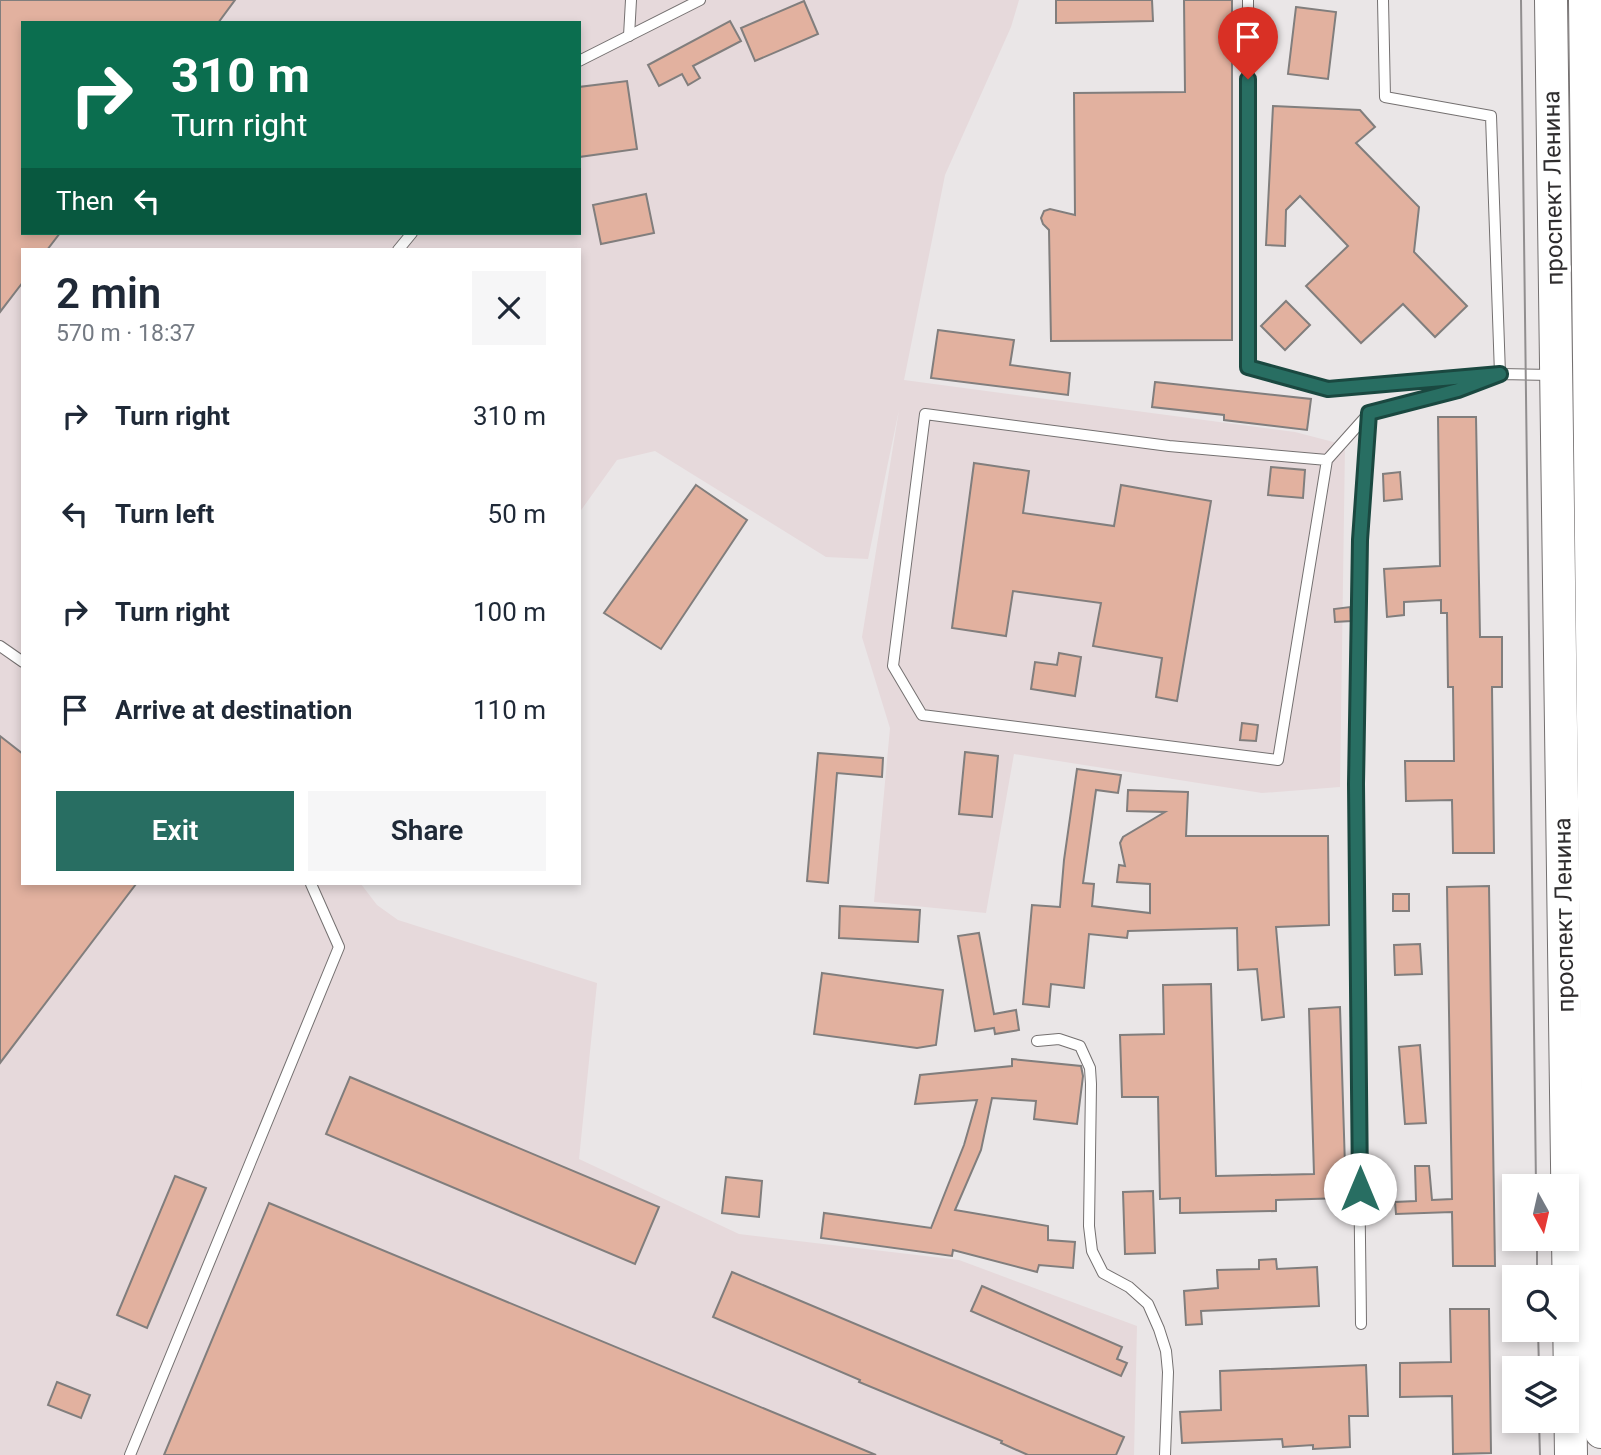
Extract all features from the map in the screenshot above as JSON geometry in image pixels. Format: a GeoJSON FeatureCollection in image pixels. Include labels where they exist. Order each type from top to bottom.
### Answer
{"type":"FeatureCollection","features":[{"type":"Feature","properties":{"kind":"main road","name":"проспект Ленина"},"geometry":{"type":"LineString","coordinates":[[1551,0],[1571,1455]]}},
{"type":"Feature","properties":{"kind":"main road","name":"проспект Ленина"},"geometry":{"type":"LineString","coordinates":[[1585,0],[1593,242],[1588,375],[1600,1081],[1601,1432]]}},
{"type":"Feature","properties":{"kind":"main road"},"geometry":{"type":"LineString","coordinates":[[1555,375],[1588,375]]}},
{"type":"Feature","properties":{"kind":"lane"},"geometry":{"type":"LineString","coordinates":[[629,36],[631,0]]}},
{"type":"Feature","properties":{"kind":"lane"},"geometry":{"type":"LineString","coordinates":[[581,60],[699,0]]}},
{"type":"Feature","properties":{"kind":"lane"},"geometry":{"type":"LineString","coordinates":[[1248,0],[1248,367],[1328,389],[1500,374],[1555,375]]}},
{"type":"Feature","properties":{"kind":"lane"},"geometry":{"type":"LineString","coordinates":[[1384,0],[1385,97],[1491,116],[1500,374]]}},
{"type":"Feature","properties":{"kind":"lane"},"geometry":{"type":"LineString","coordinates":[[1327,460],[1169,446],[925,414],[893,667],[922,715],[1278,760],[1327,460],[1369,413],[1458,390],[1500,374]]}},
{"type":"Feature","properties":{"kind":"lane"},"geometry":{"type":"LineString","coordinates":[[1361,1324],[1356,784],[1360,540],[1369,413]]}},
{"type":"Feature","properties":{"kind":"lane"},"geometry":{"type":"LineString","coordinates":[[0,646],[21,661]]}},
{"type":"Feature","properties":{"kind":"lane"},"geometry":{"type":"LineString","coordinates":[[130,1455],[339,947],[311,885]]}},
{"type":"Feature","properties":{"kind":"lane"},"geometry":{"type":"LineString","coordinates":[[1037,1041],[1059,1039],[1080,1046],[1090,1068],[1092,1132],[1089,1226],[1092,1251],[1103,1273],[1129,1287],[1148,1304],[1159,1329],[1166,1351],[1168,1372],[1165,1455]]}},
{"type":"Feature","properties":{"kind":"shaded area"},"geometry":{"type":"Polygon","coordinates":[[[0,0],[1019,0],[1011,27],[945,175],[904,380],[1295,432],[1345,445],[1340,787],[1262,793],[1014,754],[986,913],[874,902],[890,728],[862,637],[899,410],[868,559],[826,557],[655,451],[617,460],[581,510],[581,248],[21,248],[21,885],[362,885],[377,905],[398,920],[597,983],[579,1159],[739,1234],[959,1260],[1137,1326],[1134,1455],[0,1455],[0,0]]]}},
{"type":"Feature","properties":{"kind":"building"},"geometry":{"type":"Polygon","coordinates":[[[0,0],[235,0],[219,21],[21,21],[21,235],[58,235],[49,248],[21,248],[21,285],[0,312],[0,0]]]}},
{"type":"Feature","properties":{"kind":"building"},"geometry":{"type":"Polygon","coordinates":[[[1056,0],[1152,0],[1153,21],[1056,23],[1056,0]]]}},
{"type":"Feature","properties":{"kind":"building"},"geometry":{"type":"Polygon","coordinates":[[[1184,0],[1232,0],[1232,340],[1051,341],[1049,230],[1041,218],[1044,211],[1050,209],[1075,215],[1074,93],[1185,92],[1184,0]]]}},
{"type":"Feature","properties":{"kind":"building"},"geometry":{"type":"Polygon","coordinates":[[[804,1],[818,34],[755,61],[741,28],[804,1]]]}},
{"type":"Feature","properties":{"kind":"building"},"geometry":{"type":"Polygon","coordinates":[[[1296,7],[1336,12],[1328,79],[1288,74],[1296,7]]]}},
{"type":"Feature","properties":{"kind":"building"},"geometry":{"type":"Polygon","coordinates":[[[730,21],[741,41],[693,66],[700,78],[688,85],[682,74],[659,86],[648,65],[730,21]]]}},
{"type":"Feature","properties":{"kind":"building"},"geometry":{"type":"Polygon","coordinates":[[[627,81],[637,149],[581,157],[581,87],[627,81]]]}},
{"type":"Feature","properties":{"kind":"building"},"geometry":{"type":"Polygon","coordinates":[[[1273,106],[1360,110],[1375,127],[1356,143],[1419,207],[1414,252],[1467,306],[1435,337],[1403,304],[1361,343],[1306,286],[1348,246],[1300,196],[1286,210],[1285,246],[1266,245],[1273,106]]]}},
{"type":"Feature","properties":{"kind":"building"},"geometry":{"type":"Polygon","coordinates":[[[646,194],[654,233],[601,244],[593,205],[646,194]]]}},
{"type":"Feature","properties":{"kind":"building"},"geometry":{"type":"Polygon","coordinates":[[[1286,301],[1310,325],[1285,350],[1261,326],[1286,301]]]}},
{"type":"Feature","properties":{"kind":"building"},"geometry":{"type":"Polygon","coordinates":[[[938,330],[1014,340],[1010,365],[1070,373],[1068,395],[931,378],[938,330]]]}},
{"type":"Feature","properties":{"kind":"building"},"geometry":{"type":"Polygon","coordinates":[[[1155,382],[1311,399],[1307,430],[1224,420],[1224,415],[1152,407],[1155,382]]]}},
{"type":"Feature","properties":{"kind":"building"},"geometry":{"type":"Polygon","coordinates":[[[1438,417],[1476,417],[1480,637],[1502,637],[1502,687],[1492,687],[1494,853],[1453,853],[1452,800],[1406,801],[1405,761],[1454,761],[1453,687],[1448,687],[1447,613],[1441,613],[1441,600],[1404,602],[1404,615],[1387,617],[1384,569],[1440,566],[1438,417]]]}},
{"type":"Feature","properties":{"kind":"building"},"geometry":{"type":"Polygon","coordinates":[[[974,463],[1029,471],[1023,513],[1114,526],[1121,485],[1211,501],[1177,701],[1156,697],[1162,658],[1093,646],[1101,603],[1013,591],[1006,636],[952,628],[974,463]]]}},
{"type":"Feature","properties":{"kind":"building"},"geometry":{"type":"Polygon","coordinates":[[[1271,467],[1305,470],[1303,498],[1268,495],[1271,467]]]}},
{"type":"Feature","properties":{"kind":"building"},"geometry":{"type":"Polygon","coordinates":[[[1400,472],[1402,499],[1384,501],[1383,474],[1400,472]]]}},
{"type":"Feature","properties":{"kind":"building"},"geometry":{"type":"Polygon","coordinates":[[[696,485],[747,520],[661,649],[604,613],[696,485]]]}},
{"type":"Feature","properties":{"kind":"building"},"geometry":{"type":"Polygon","coordinates":[[[1350,607],[1351,621],[1335,622],[1334,609],[1350,607]]]}},
{"type":"Feature","properties":{"kind":"building"},"geometry":{"type":"Polygon","coordinates":[[[1059,653],[1081,657],[1075,696],[1031,689],[1035,662],[1057,665],[1059,653]]]}},
{"type":"Feature","properties":{"kind":"building"},"geometry":{"type":"Polygon","coordinates":[[[1242,723],[1258,725],[1256,741],[1240,740],[1242,723]]]}},
{"type":"Feature","properties":{"kind":"building"},"geometry":{"type":"Polygon","coordinates":[[[0,736],[21,752],[21,885],[135,885],[0,1063],[0,736]]]}},
{"type":"Feature","properties":{"kind":"building"},"geometry":{"type":"Polygon","coordinates":[[[965,752],[998,756],[992,817],[959,814],[965,752]]]}},
{"type":"Feature","properties":{"kind":"building"},"geometry":{"type":"Polygon","coordinates":[[[818,753],[883,758],[882,777],[837,773],[828,883],[807,881],[818,753]]]}},
{"type":"Feature","properties":{"kind":"building"},"geometry":{"type":"Polygon","coordinates":[[[1077,769],[1121,775],[1118,793],[1096,790],[1083,883],[1094,884],[1092,906],[1150,913],[1150,884],[1117,882],[1119,865],[1125,866],[1120,843],[1123,837],[1165,812],[1127,811],[1128,790],[1188,792],[1186,836],[1328,836],[1329,925],[1276,927],[1284,1017],[1262,1020],[1257,969],[1238,970],[1237,928],[1128,931],[1127,938],[1089,934],[1084,988],[1051,984],[1049,1007],[1023,1004],[1032,905],[1060,907],[1077,769]]]}},
{"type":"Feature","properties":{"kind":"building"},"geometry":{"type":"Polygon","coordinates":[[[1489,886],[1495,1266],[1453,1266],[1452,1212],[1396,1214],[1395,1202],[1416,1201],[1415,1166],[1429,1166],[1432,1200],[1452,1199],[1447,887],[1489,886]]]}},
{"type":"Feature","properties":{"kind":"building"},"geometry":{"type":"Polygon","coordinates":[[[1393,894],[1409,894],[1409,911],[1393,911],[1393,894]]]}},
{"type":"Feature","properties":{"kind":"building"},"geometry":{"type":"Polygon","coordinates":[[[840,906],[920,910],[918,942],[839,938],[840,906]]]}},
{"type":"Feature","properties":{"kind":"building"},"geometry":{"type":"Polygon","coordinates":[[[979,933],[994,1014],[1016,1010],[1019,1030],[995,1034],[994,1028],[975,1031],[958,936],[979,933]]]}},
{"type":"Feature","properties":{"kind":"building"},"geometry":{"type":"Polygon","coordinates":[[[1420,944],[1422,974],[1395,975],[1394,945],[1420,944]]]}},
{"type":"Feature","properties":{"kind":"building"},"geometry":{"type":"Polygon","coordinates":[[[822,973],[943,990],[936,1045],[917,1048],[814,1034],[822,973]]]}},
{"type":"Feature","properties":{"kind":"building"},"geometry":{"type":"Polygon","coordinates":[[[1211,984],[1216,1176],[1314,1174],[1309,1009],[1340,1007],[1346,1198],[1276,1200],[1276,1211],[1180,1213],[1180,1198],[1160,1199],[1158,1097],[1122,1097],[1120,1035],[1164,1034],[1163,985],[1211,984]]]}},
{"type":"Feature","properties":{"kind":"building"},"geometry":{"type":"Polygon","coordinates":[[[1420,1045],[1426,1123],[1405,1124],[1399,1047],[1420,1045]]]}},
{"type":"Feature","properties":{"kind":"building"},"geometry":{"type":"Polygon","coordinates":[[[1012,1059],[1081,1066],[1083,1076],[1077,1124],[1034,1119],[1036,1101],[992,1098],[981,1150],[955,1210],[1048,1226],[1048,1240],[1075,1242],[1073,1268],[1039,1265],[1037,1272],[953,1250],[952,1256],[821,1238],[824,1213],[931,1228],[964,1145],[977,1100],[915,1104],[920,1075],[1012,1066],[1012,1059]]]}},
{"type":"Feature","properties":{"kind":"building"},"geometry":{"type":"Polygon","coordinates":[[[350,1077],[659,1207],[635,1264],[326,1134],[350,1077]]]}},
{"type":"Feature","properties":{"kind":"building"},"geometry":{"type":"Polygon","coordinates":[[[175,1176],[206,1188],[147,1328],[117,1315],[175,1176]]]}},
{"type":"Feature","properties":{"kind":"building"},"geometry":{"type":"Polygon","coordinates":[[[726,1177],[762,1181],[759,1217],[722,1213],[726,1177]]]}},
{"type":"Feature","properties":{"kind":"building"},"geometry":{"type":"Polygon","coordinates":[[[1153,1191],[1155,1253],[1125,1254],[1123,1192],[1153,1191]]]}},
{"type":"Feature","properties":{"kind":"building"},"geometry":{"type":"Polygon","coordinates":[[[269,1203],[876,1455],[164,1455],[269,1203]]]}},
{"type":"Feature","properties":{"kind":"building"},"geometry":{"type":"Polygon","coordinates":[[[1276,1259],[1277,1269],[1317,1267],[1319,1306],[1201,1311],[1202,1324],[1186,1325],[1184,1291],[1218,1288],[1217,1270],[1259,1269],[1259,1260],[1276,1259]]]}},
{"type":"Feature","properties":{"kind":"building"},"geometry":{"type":"Polygon","coordinates":[[[732,1272],[1124,1437],[1116,1455],[1028,1455],[1001,1443],[1002,1441],[859,1382],[860,1380],[713,1317],[732,1272]]]}},
{"type":"Feature","properties":{"kind":"building"},"geometry":{"type":"Polygon","coordinates":[[[982,1286],[1122,1347],[1117,1359],[1127,1363],[1121,1376],[971,1311],[982,1286]]]}},
{"type":"Feature","properties":{"kind":"building"},"geometry":{"type":"Polygon","coordinates":[[[1450,1309],[1489,1309],[1491,1453],[1453,1454],[1452,1396],[1400,1397],[1400,1363],[1451,1362],[1450,1309]]]}},
{"type":"Feature","properties":{"kind":"building"},"geometry":{"type":"Polygon","coordinates":[[[1366,1365],[1368,1416],[1349,1416],[1350,1447],[1283,1447],[1282,1439],[1182,1443],[1180,1412],[1221,1410],[1220,1371],[1366,1365]]]}},
{"type":"Feature","properties":{"kind":"building"},"geometry":{"type":"Polygon","coordinates":[[[57,1382],[90,1395],[81,1418],[48,1405],[57,1382]]]}},
{"type":"Feature","properties":{"kind":"tram line"},"geometry":{"type":"LineString","coordinates":[[1521,0],[1536,1174]]}},
{"type":"Feature","properties":{"kind":"tram line"},"geometry":{"type":"LineString","coordinates":[[1537,1251],[1537,1265]]}},
{"type":"Feature","properties":{"kind":"tram line"},"geometry":{"type":"LineString","coordinates":[[1538,1342],[1539,1356]]}},
{"type":"Feature","properties":{"kind":"tram line"},"geometry":{"type":"LineString","coordinates":[[1539,1433],[1540,1455]]}},
{"type":"Feature","properties":{"kind":"route"},"geometry":{"type":"LineString","coordinates":[[1248,79],[1248,367],[1328,389],[1500,374],[1458,390],[1369,413],[1360,540],[1356,784],[1360,1189]]}}]}
